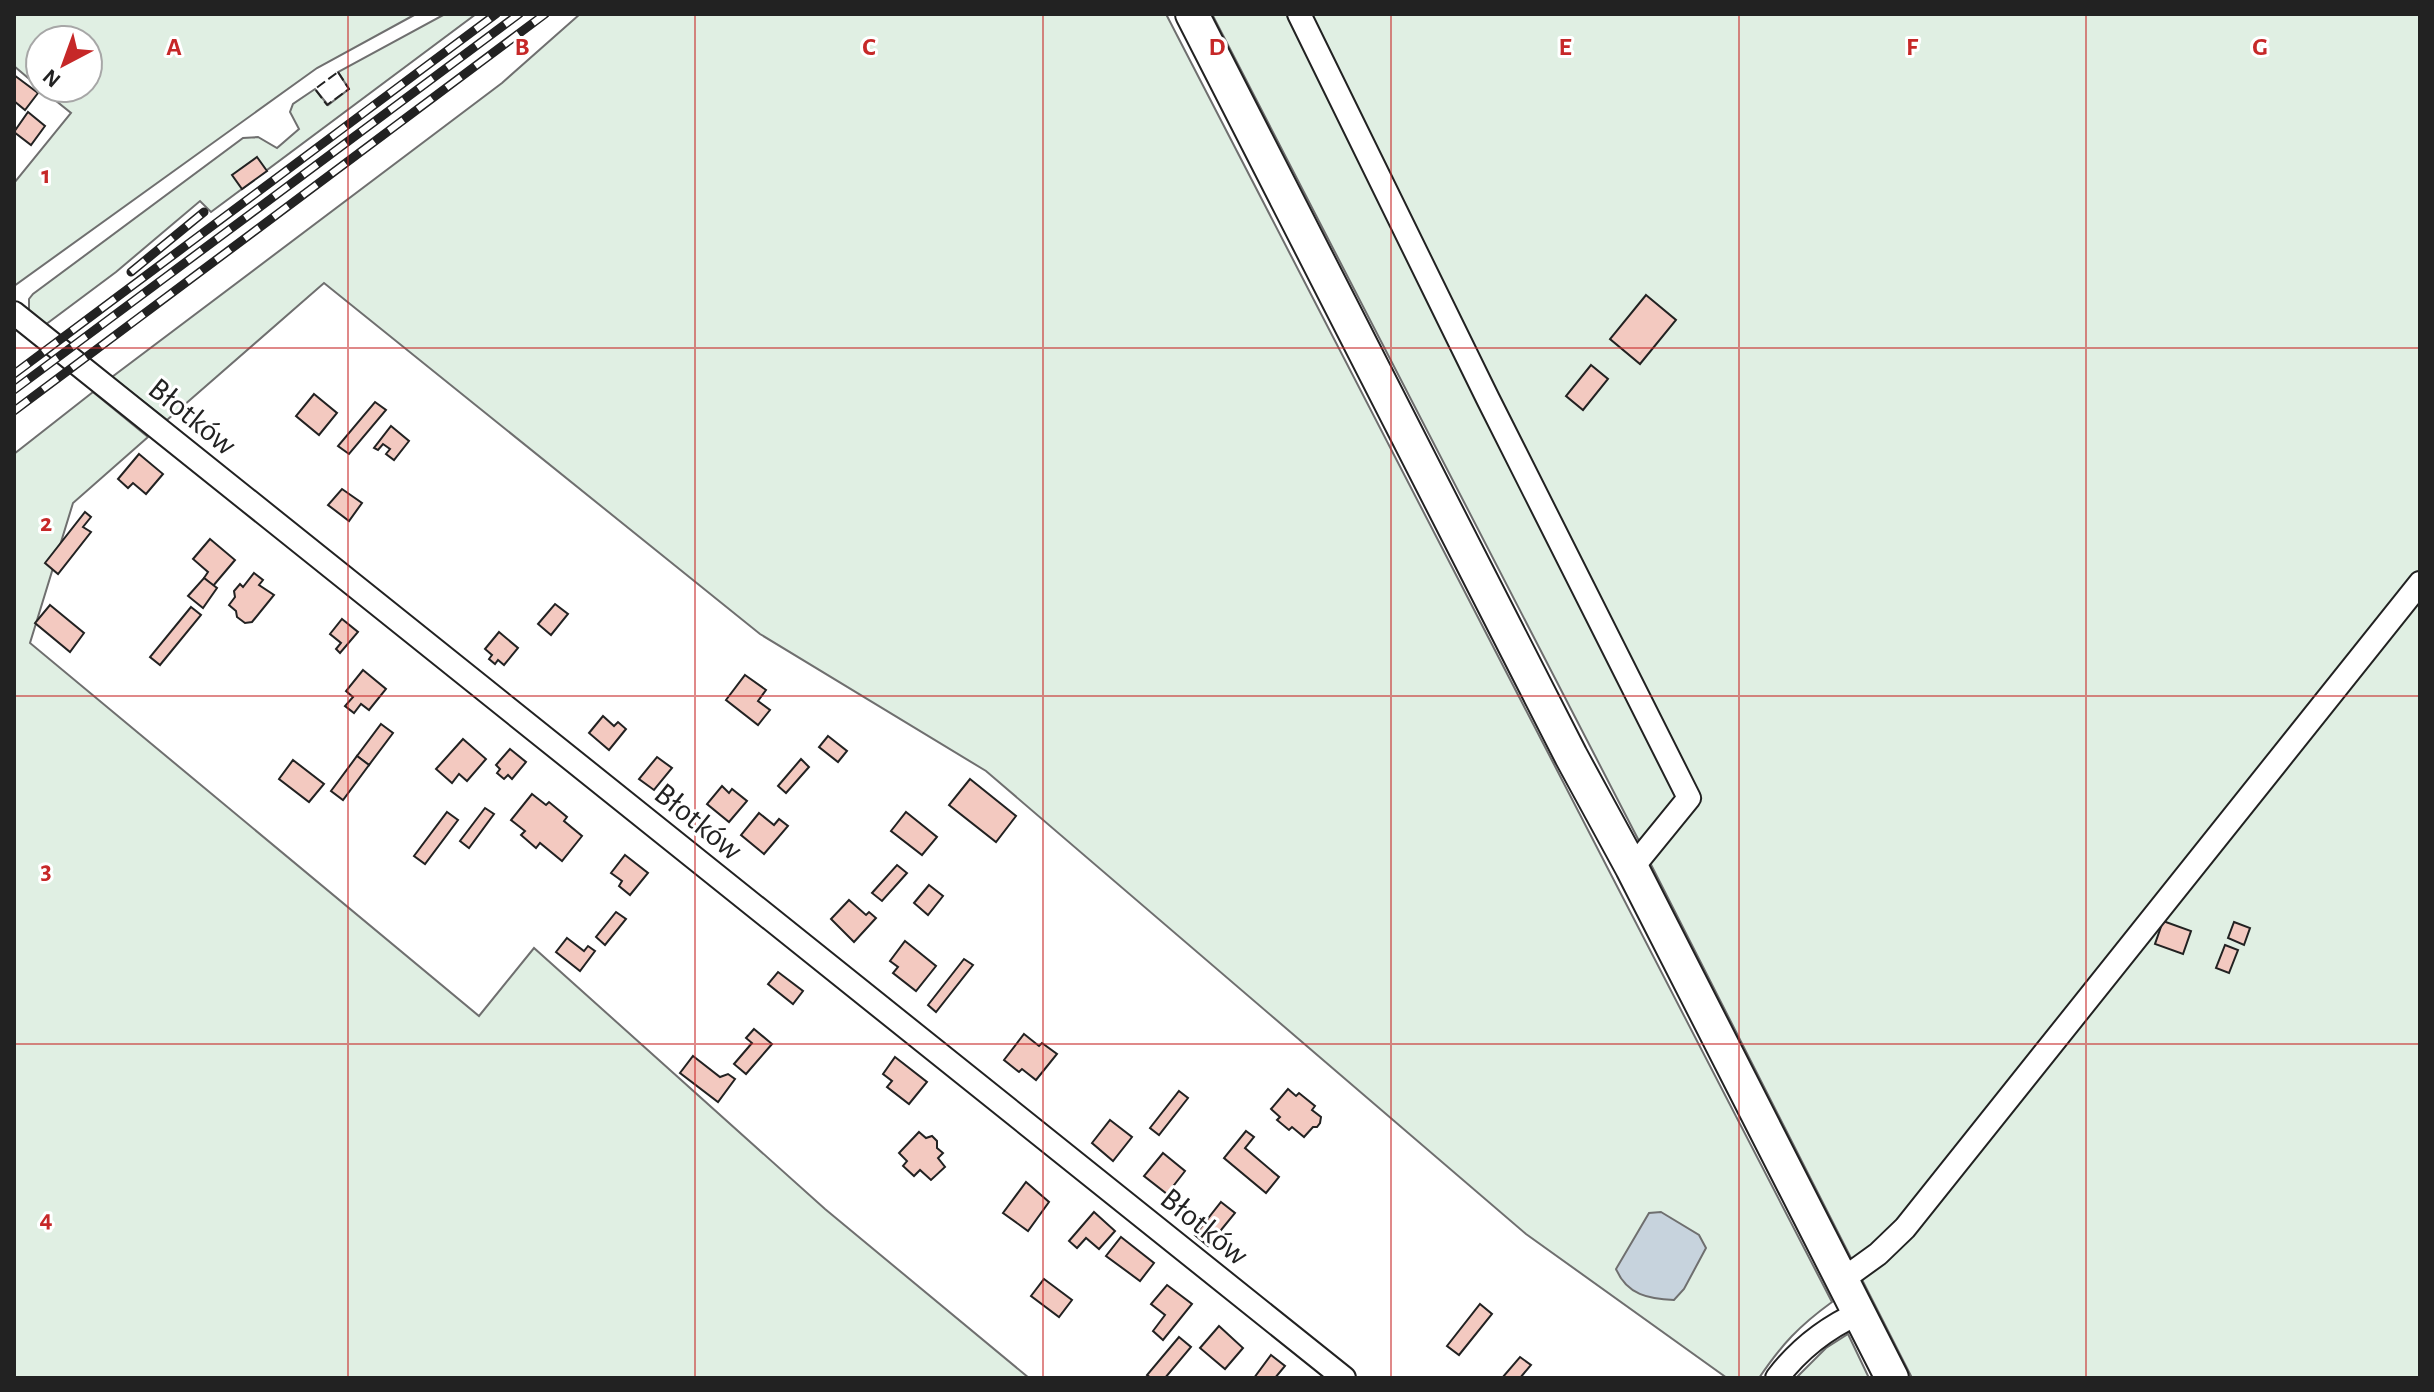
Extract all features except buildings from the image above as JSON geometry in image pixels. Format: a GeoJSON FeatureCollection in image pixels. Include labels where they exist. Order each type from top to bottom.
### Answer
{"type":"FeatureCollection","features":[{"type":"Feature","properties":{"kind":"highway"},"geometry":{"type":"LineString","coordinates":[[1192,14],[1892,1378]]}},
{"type":"Feature","properties":{"kind":"street"},"geometry":{"type":"LineString","coordinates":[[1299,14],[1689,798],[1632,868]]}},
{"type":"Feature","properties":{"kind":"street","name":"Błotków"},"geometry":{"type":"LineString","coordinates":[[14,313],[1344,1378]]}},
{"type":"Feature","properties":{"kind":"street"},"geometry":{"type":"LineString","coordinates":[[1842,1280],[1878,1254],[1905,1228],[2420,583]]}},
{"type":"Feature","properties":{"kind":"street"},"geometry":{"type":"LineString","coordinates":[[1777,1378],[1810,1343],[1859,1313]]}},
{"type":"Feature","properties":{"kind":"green space"},"geometry":{"type":"Polygon","coordinates":[[[14,14],[416,14],[317,68],[14,286],[14,183],[71,113],[60,104],[104,104],[104,24],[24,24],[24,74],[14,66],[14,14]]]}},
{"type":"Feature","properties":{"kind":"green space"},"geometry":{"type":"Polygon","coordinates":[[[445,14],[476,14],[211,212],[200,201],[116,272],[45,325],[29,312],[29,299],[33,294],[243,138],[258,137],[277,148],[299,129],[290,112],[293,104],[315,89],[328,105],[349,89],[338,72],[445,14]]]}},
{"type":"Feature","properties":{"kind":"green space"},"geometry":{"type":"Polygon","coordinates":[[[580,14],[1166,14],[1832,1302],[1792,1336],[1759,1378],[1727,1378],[1526,1234],[986,771],[760,634],[324,283],[167,420],[112,377],[502,83],[580,14]]]}},
{"type":"Feature","properties":{"kind":"green space"},"geometry":{"type":"Polygon","coordinates":[[[1212,14],[2420,14],[2420,1378],[1912,1378],[1212,14]]]}},
{"type":"Feature","properties":{"kind":"green space"},"geometry":{"type":"Polygon","coordinates":[[[93,392],[148,437],[73,503],[30,643],[479,1016],[534,948],[825,1209],[1029,1378],[14,1378],[14,454],[93,392]]]}},
{"type":"Feature","properties":{"kind":"green space"},"geometry":{"type":"Polygon","coordinates":[[[1848,1334],[1869,1378],[1796,1378],[1826,1348],[1848,1334]]]}},
{"type":"Feature","properties":{"kind":"shaded area"},"geometry":{"type":"Polygon","coordinates":[[[1661,1212],[1699,1235],[1706,1248],[1684,1289],[1674,1300],[1640,1294],[1626,1285],[1616,1269],[1649,1213],[1661,1212]]]}},
{"type":"Feature","properties":{"kind":"railway"},"geometry":{"type":"LineString","coordinates":[[14,374],[496,14]]}},
{"type":"Feature","properties":{"kind":"railway"},"geometry":{"type":"LineString","coordinates":[[14,390],[519,14]]}},
{"type":"Feature","properties":{"kind":"railway"},"geometry":{"type":"LineString","coordinates":[[14,411],[545,14]]}},
{"type":"Feature","properties":{"kind":"railway"},"geometry":{"type":"LineString","coordinates":[[131,272],[204,212]]}},
{"type":"Feature","properties":{"kind":"fence"},"geometry":{"type":"LineString","coordinates":[[338,72],[349,89],[327,105],[315,89],[338,72]]}}]}
